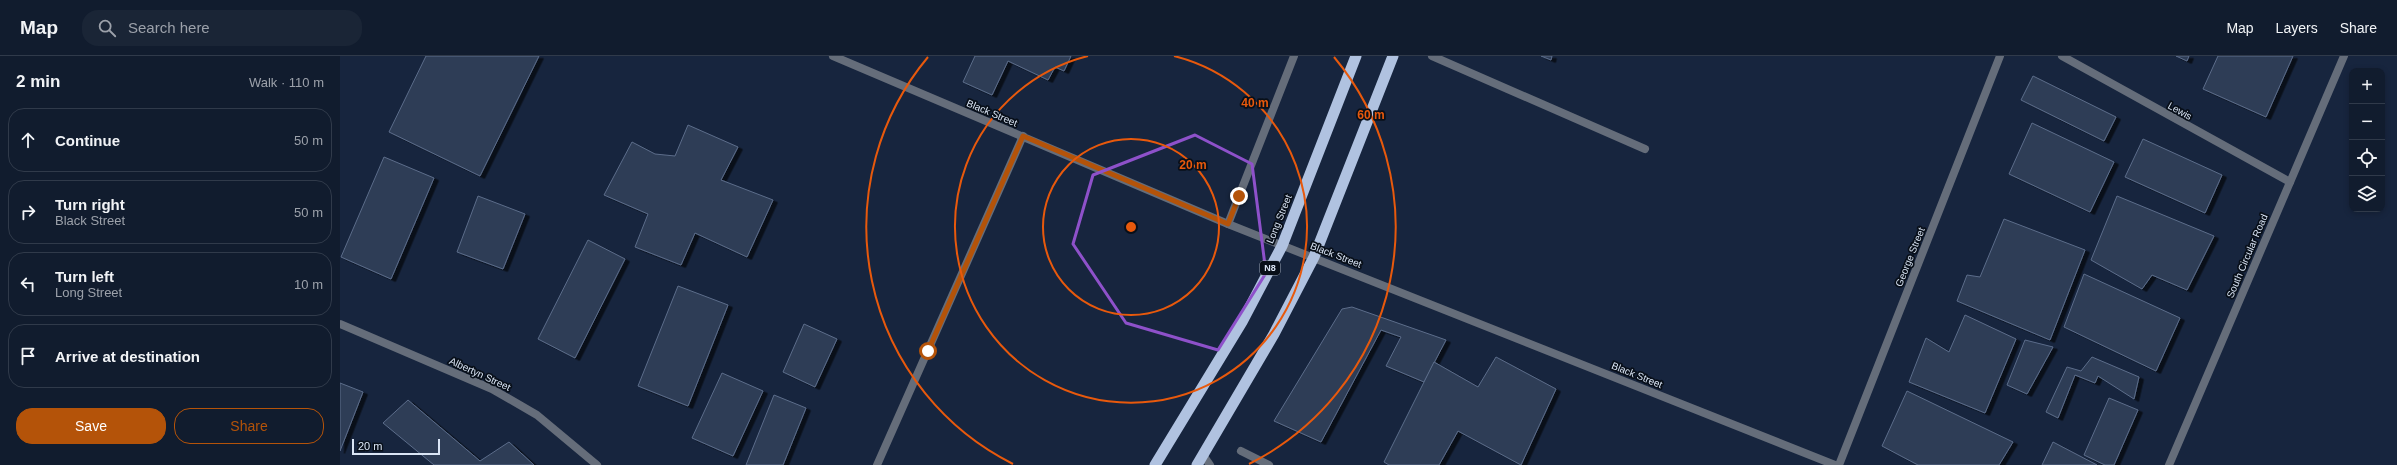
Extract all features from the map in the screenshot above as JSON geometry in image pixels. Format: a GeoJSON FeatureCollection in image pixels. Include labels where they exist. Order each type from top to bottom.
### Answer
{"type":"FeatureCollection","features":[{"type":"Feature","properties":{"kind":"highway","name":"Long Street"},"geometry":{"type":"LineString","coordinates":[[1155,465],[1242,322],[1282,246],[1356,56]]}},
{"type":"Feature","properties":{"kind":"highway"},"geometry":{"type":"LineString","coordinates":[[1197,465],[1274,334],[1314,256],[1393,56]]}},
{"type":"Feature","properties":{"kind":"street","name":"Black Street"},"geometry":{"type":"LineString","coordinates":[[832,56],[1228,224],[1282,246],[1314,256],[1835,465]]}},
{"type":"Feature","properties":{"kind":"street"},"geometry":{"type":"LineString","coordinates":[[1228,224],[1294,56]]}},
{"type":"Feature","properties":{"kind":"street"},"geometry":{"type":"LineString","coordinates":[[1432,56],[1645,149]]}},
{"type":"Feature","properties":{"kind":"street","name":"George Street"},"geometry":{"type":"LineString","coordinates":[[1839,465],[2000,56]]}},
{"type":"Feature","properties":{"kind":"street","name":"Lewis"},"geometry":{"type":"LineString","coordinates":[[2062,56],[2290,182]]}},
{"type":"Feature","properties":{"kind":"street","name":"South Circular Road"},"geometry":{"type":"LineString","coordinates":[[2169,465],[2344,56]]}},
{"type":"Feature","properties":{"kind":"street"},"geometry":{"type":"LineString","coordinates":[[877,465],[1023,136]]}},
{"type":"Feature","properties":{"kind":"street","name":"Albertyn Street"},"geometry":{"type":"LineString","coordinates":[[340,324],[492,389],[537,415],[597,465]]}},
{"type":"Feature","properties":{"kind":"street"},"geometry":{"type":"LineString","coordinates":[[1241,451],[1269,465]]}},
{"type":"Feature","properties":{"kind":"street"},"geometry":{"type":"LineString","coordinates":[[1203,455],[1210,465]]}},
{"type":"Feature","properties":{"kind":"highlighted area"},"geometry":{"type":"Polygon","coordinates":[[[1195,135],[1252,164],[1266,273],[1218,350],[1126,323],[1073,244],[1093,175],[1195,135]]]}},
{"type":"Feature","properties":{"kind":"building"},"geometry":{"type":"Polygon","coordinates":[[[426,56],[539,56],[480,176],[389,132],[426,56]]]}},
{"type":"Feature","properties":{"kind":"building"},"geometry":{"type":"Polygon","coordinates":[[[975,56],[1071,56],[1064,71],[1055,67],[1048,80],[1008,61],[992,95],[963,82],[975,56]]]}},
{"type":"Feature","properties":{"kind":"building"},"geometry":{"type":"Polygon","coordinates":[[[1541,56],[1552,56],[1551,60],[1541,56]]]}},
{"type":"Feature","properties":{"kind":"building"},"geometry":{"type":"Polygon","coordinates":[[[2176,56],[2189,56],[2187,61],[2176,56]]]}},
{"type":"Feature","properties":{"kind":"building"},"geometry":{"type":"Polygon","coordinates":[[[2218,56],[2293,56],[2266,117],[2203,89],[2218,56]]]}},
{"type":"Feature","properties":{"kind":"building"},"geometry":{"type":"Polygon","coordinates":[[[2033,76],[2116,117],[2104,141],[2021,100],[2033,76]]]}},
{"type":"Feature","properties":{"kind":"building"},"geometry":{"type":"Polygon","coordinates":[[[2032,123],[2114,162],[2090,212],[2009,174],[2032,123]]]}},
{"type":"Feature","properties":{"kind":"building"},"geometry":{"type":"Polygon","coordinates":[[[688,125],[738,147],[721,180],[773,200],[747,257],[695,233],[681,265],[635,247],[648,214],[604,195],[632,142],[655,154],[675,156],[688,125]]]}},
{"type":"Feature","properties":{"kind":"building"},"geometry":{"type":"Polygon","coordinates":[[[2143,139],[2222,175],[2205,213],[2125,177],[2143,139]]]}},
{"type":"Feature","properties":{"kind":"building"},"geometry":{"type":"Polygon","coordinates":[[[384,157],[434,178],[391,279],[341,257],[384,157]]]}},
{"type":"Feature","properties":{"kind":"building"},"geometry":{"type":"Polygon","coordinates":[[[478,196],[525,214],[503,269],[457,252],[478,196]]]}},
{"type":"Feature","properties":{"kind":"building"},"geometry":{"type":"Polygon","coordinates":[[[2117,196],[2214,236],[2187,290],[2152,275],[2142,289],[2091,260],[2117,196]]]}},
{"type":"Feature","properties":{"kind":"building"},"geometry":{"type":"Polygon","coordinates":[[[2004,219],[2085,250],[2050,340],[1957,301],[1967,275],[1980,277],[2004,219]]]}},
{"type":"Feature","properties":{"kind":"building"},"geometry":{"type":"Polygon","coordinates":[[[588,240],[625,259],[575,358],[538,339],[588,240]]]}},
{"type":"Feature","properties":{"kind":"building"},"geometry":{"type":"Polygon","coordinates":[[[2084,274],[2180,318],[2156,371],[2064,327],[2084,274]]]}},
{"type":"Feature","properties":{"kind":"building"},"geometry":{"type":"Polygon","coordinates":[[[678,286],[728,305],[688,406],[638,386],[678,286]]]}},
{"type":"Feature","properties":{"kind":"building"},"geometry":{"type":"Polygon","coordinates":[[[1352,307],[1446,340],[1424,382],[1386,366],[1401,337],[1381,330],[1321,442],[1274,421],[1342,309],[1352,307]]]}},
{"type":"Feature","properties":{"kind":"building"},"geometry":{"type":"Polygon","coordinates":[[[1965,315],[2016,339],[1985,413],[1909,382],[1926,338],[1949,352],[1965,315]]]}},
{"type":"Feature","properties":{"kind":"building"},"geometry":{"type":"Polygon","coordinates":[[[804,324],[837,339],[815,387],[783,372],[804,324]]]}},
{"type":"Feature","properties":{"kind":"building"},"geometry":{"type":"Polygon","coordinates":[[[2025,340],[2053,347],[2027,394],[2007,385],[2025,340]]]}},
{"type":"Feature","properties":{"kind":"building"},"geometry":{"type":"Polygon","coordinates":[[[1496,357],[1556,389],[1521,465],[1458,431],[1439,465],[1389,465],[1384,462],[1434,362],[1478,387],[1496,357]]]}},
{"type":"Feature","properties":{"kind":"building"},"geometry":{"type":"Polygon","coordinates":[[[2092,357],[2139,377],[2134,399],[2098,376],[2095,383],[2075,375],[2058,418],[2046,412],[2067,367],[2081,371],[2092,357]]]}},
{"type":"Feature","properties":{"kind":"building"},"geometry":{"type":"Polygon","coordinates":[[[722,373],[763,391],[733,456],[692,438],[722,373]]]}},
{"type":"Feature","properties":{"kind":"building"},"geometry":{"type":"Polygon","coordinates":[[[340,383],[363,392],[340,451],[340,383]]]}},
{"type":"Feature","properties":{"kind":"building"},"geometry":{"type":"Polygon","coordinates":[[[1907,391],[2013,442],[1999,465],[1918,465],[1882,446],[1907,391]]]}},
{"type":"Feature","properties":{"kind":"building"},"geometry":{"type":"Polygon","coordinates":[[[774,395],[806,408],[783,465],[746,465],[774,395]]]}},
{"type":"Feature","properties":{"kind":"building"},"geometry":{"type":"Polygon","coordinates":[[[2109,398],[2138,410],[2114,465],[2105,465],[2084,455],[2109,398]]]}},
{"type":"Feature","properties":{"kind":"building"},"geometry":{"type":"Polygon","coordinates":[[[408,400],[480,461],[509,442],[534,465],[434,465],[383,423],[408,400]]]}},
{"type":"Feature","properties":{"kind":"building"},"geometry":{"type":"Polygon","coordinates":[[[2053,442],[2097,465],[2042,465],[2053,442]]]}},
{"type":"Feature","properties":{"kind":"route"},"geometry":{"type":"LineString","coordinates":[[928,351],[1023,136],[1228,224],[1239,196]]}}]}
